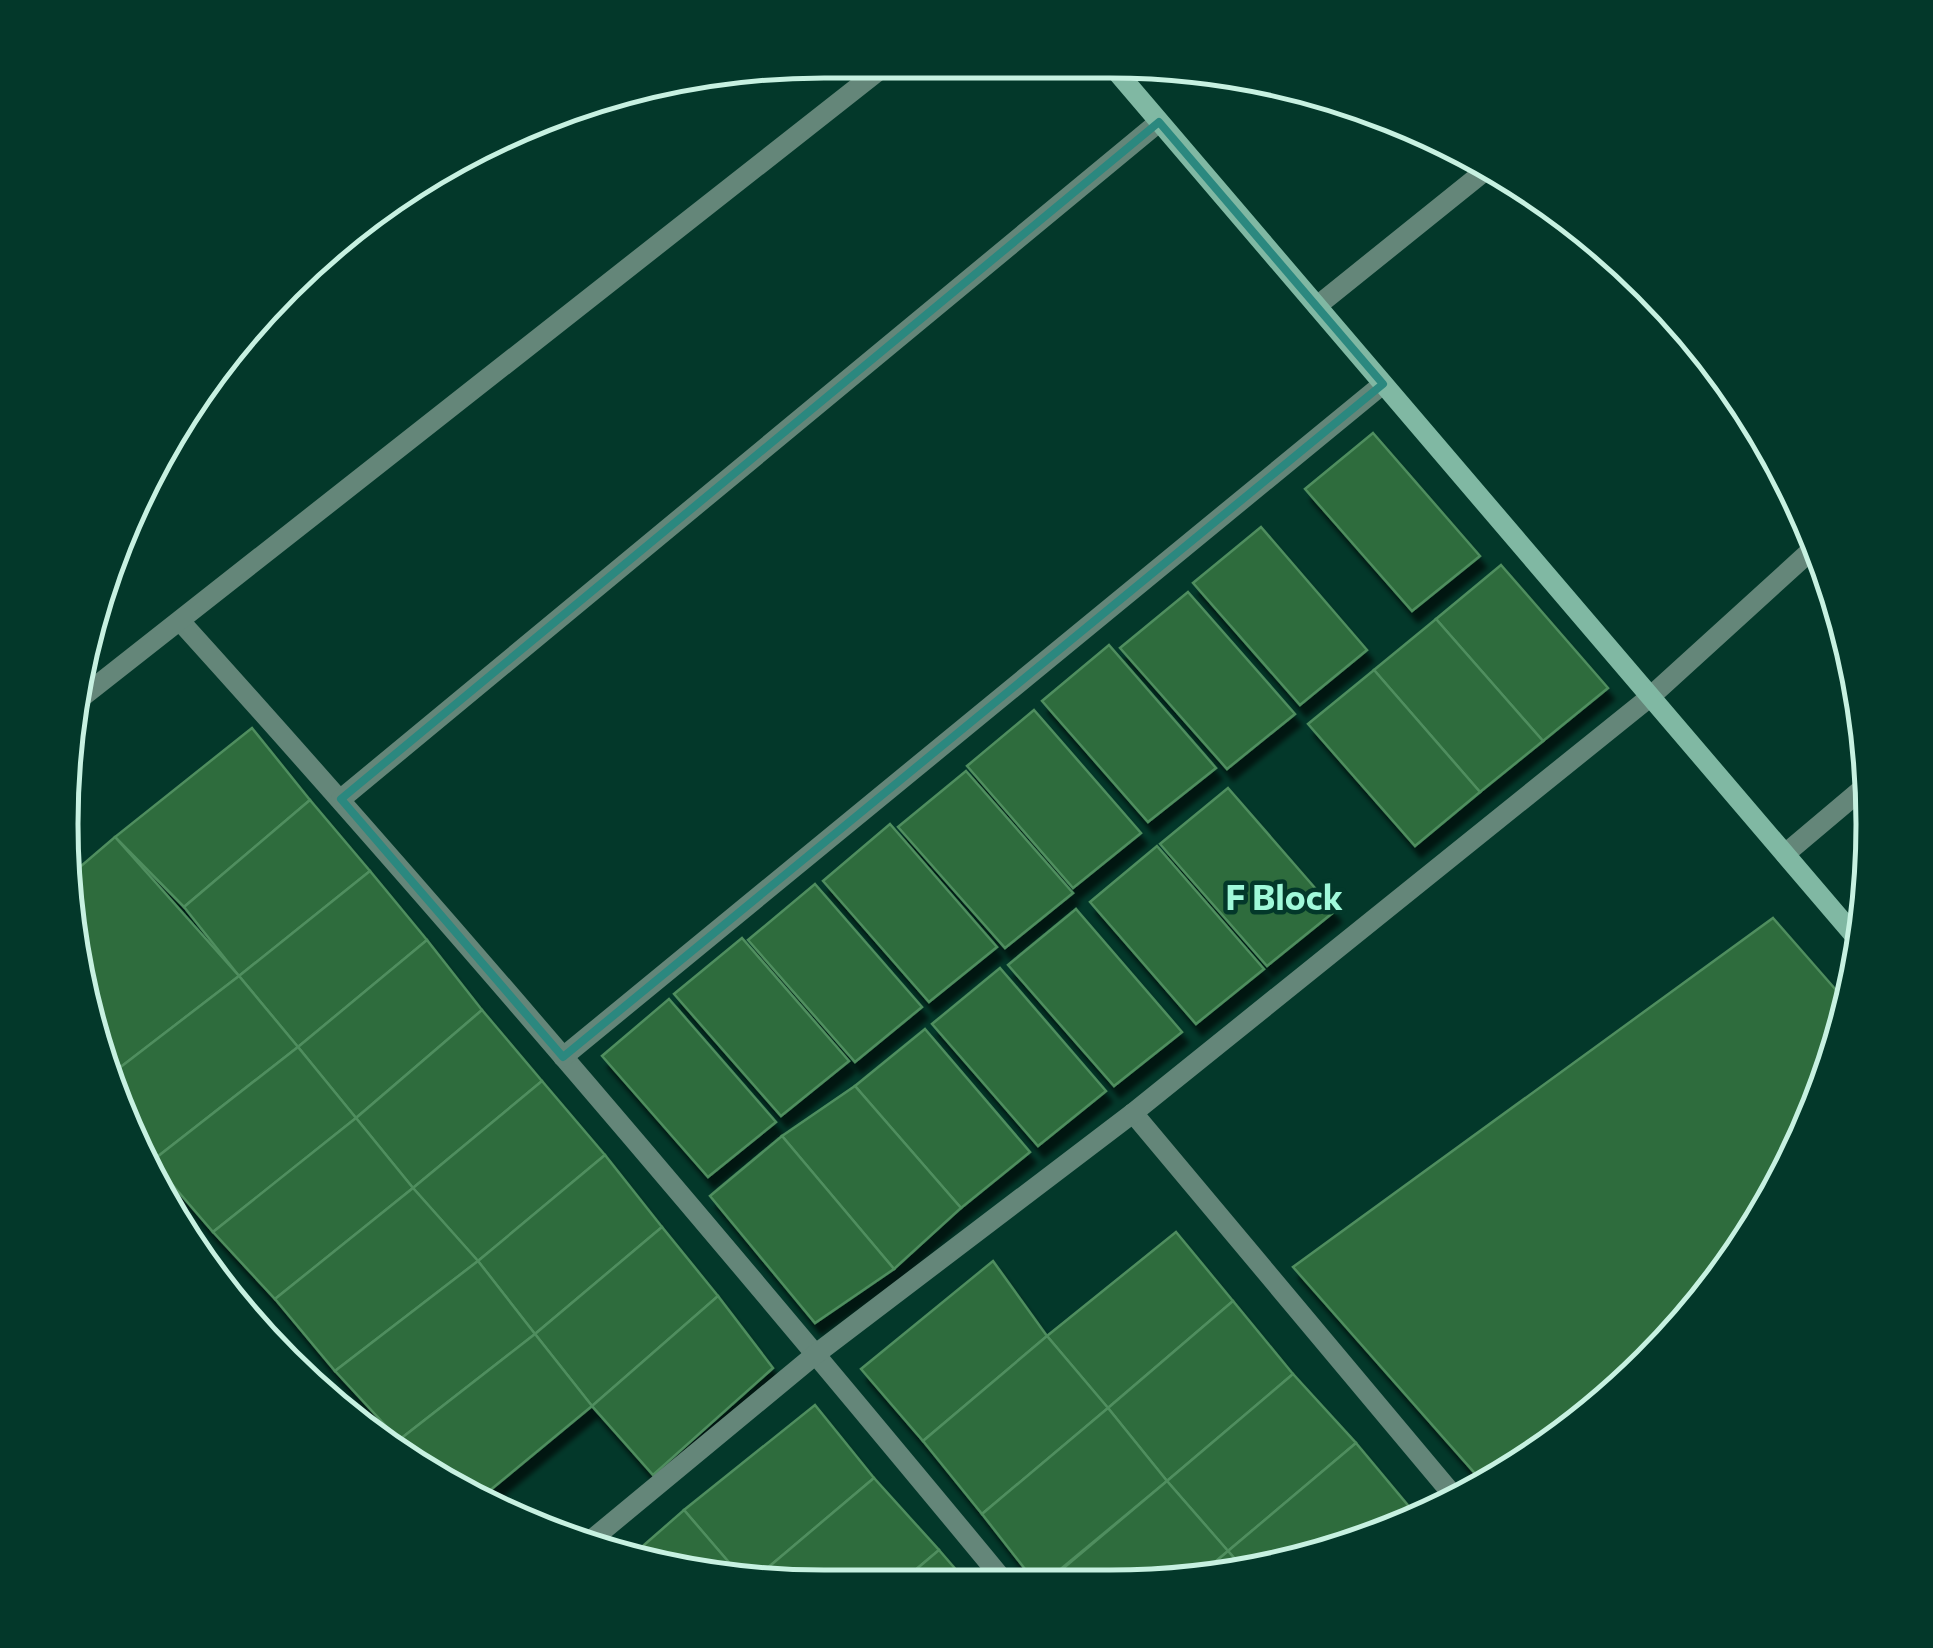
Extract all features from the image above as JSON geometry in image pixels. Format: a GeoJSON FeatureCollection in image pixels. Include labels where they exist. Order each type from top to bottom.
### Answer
{"type":"FeatureCollection","features":[{"type":"Feature","properties":{"kind":"street"},"geometry":{"type":"LineString","coordinates":[[90,691],[870,78]]}},
{"type":"Feature","properties":{"kind":"street"},"geometry":{"type":"LineString","coordinates":[[1121,78],[1848,928]]}},
{"type":"Feature","properties":{"kind":"street"},"geometry":{"type":"LineString","coordinates":[[341,799],[1159,122]]}},
{"type":"Feature","properties":{"kind":"street"},"geometry":{"type":"LineString","coordinates":[[1317,306],[1479,176]]}},
{"type":"Feature","properties":{"kind":"street"},"geometry":{"type":"LineString","coordinates":[[562,1057],[1383,384]]}},
{"type":"Feature","properties":{"kind":"street"},"geometry":{"type":"LineString","coordinates":[[597,1535],[816,1354],[1133,1114],[1650,697],[1806,556]]}},
{"type":"Feature","properties":{"kind":"street"},"geometry":{"type":"LineString","coordinates":[[180,621],[341,799],[816,1354],[995,1570]]}},
{"type":"Feature","properties":{"kind":"street"},"geometry":{"type":"LineString","coordinates":[[1785,854],[1855,795]]}},
{"type":"Feature","properties":{"kind":"street"},"geometry":{"type":"LineString","coordinates":[[1133,1114],[1448,1489]]}},
{"type":"Feature","properties":{"kind":"highlighted area"},"geometry":{"type":"Polygon","coordinates":[[[1159,122],[1383,384],[563,1057],[341,799],[1159,122]]]}},
{"type":"Feature","properties":{"kind":"building"},"geometry":{"type":"Polygon","coordinates":[[[1373,433],[1480,556],[1412,611],[1305,489],[1373,433]]]}},
{"type":"Feature","properties":{"kind":"building"},"geometry":{"type":"Polygon","coordinates":[[[1261,527],[1367,650],[1300,705],[1193,583],[1261,527]]]}},
{"type":"Feature","properties":{"kind":"building"},"geometry":{"type":"Polygon","coordinates":[[[1501,565],[1608,688],[1543,741],[1436,619],[1501,565]]]}},
{"type":"Feature","properties":{"kind":"building"},"geometry":{"type":"Polygon","coordinates":[[[1188,592],[1295,714],[1227,769],[1120,648],[1188,592]]]}},
{"type":"Feature","properties":{"kind":"building"},"geometry":{"type":"Polygon","coordinates":[[[1436,619],[1543,741],[1480,792],[1374,670],[1436,619]]]}},
{"type":"Feature","properties":{"kind":"building"},"geometry":{"type":"Polygon","coordinates":[[[1109,645],[1216,768],[1148,822],[1042,701],[1109,645]]]}},
{"type":"Feature","properties":{"kind":"building"},"geometry":{"type":"Polygon","coordinates":[[[1374,670],[1480,792],[1415,846],[1308,724],[1374,670]]]}},
{"type":"Feature","properties":{"kind":"building"},"geometry":{"type":"Polygon","coordinates":[[[1034,710],[1141,833],[1073,888],[967,766],[1034,710]]]}},
{"type":"Feature","properties":{"kind":"building"},"geometry":{"type":"Polygon","coordinates":[[[252,728],[310,800],[184,907],[115,837],[252,728]]]}},
{"type":"Feature","properties":{"kind":"building"},"geometry":{"type":"Polygon","coordinates":[[[966,771],[1073,893],[1005,948],[898,827],[966,771]]]}},
{"type":"Feature","properties":{"kind":"building"},"geometry":{"type":"Polygon","coordinates":[[[1228,788],[1335,911],[1267,966],[1160,844],[1228,788]]]}},
{"type":"Feature","properties":{"kind":"building"},"geometry":{"type":"Polygon","coordinates":[[[310,800],[370,871],[239,976],[184,907],[310,800]]]}},
{"type":"Feature","properties":{"kind":"building"},"geometry":{"type":"Polygon","coordinates":[[[890,824],[997,947],[929,1002],[823,881],[890,824]]]}},
{"type":"Feature","properties":{"kind":"building"},"geometry":{"type":"Polygon","coordinates":[[[115,837],[239,976],[119,1068],[92,970],[79,868],[115,837]]]}},
{"type":"Feature","properties":{"kind":"building"},"geometry":{"type":"Polygon","coordinates":[[[1157,846],[1264,969],[1196,1024],[1090,902],[1157,846]]]}},
{"type":"Feature","properties":{"kind":"building"},"geometry":{"type":"Polygon","coordinates":[[[370,871],[427,940],[298,1047],[239,976],[370,871]]]}},
{"type":"Feature","properties":{"kind":"building"},"geometry":{"type":"Polygon","coordinates":[[[815,884],[922,1007],[855,1062],[748,940],[815,884]]]}},
{"type":"Feature","properties":{"kind":"building"},"geometry":{"type":"Polygon","coordinates":[[[1076,909],[1182,1032],[1114,1086],[1008,965],[1076,909]]]}},
{"type":"Feature","properties":{"kind":"building"},"geometry":{"type":"Polygon","coordinates":[[[1773,918],[1836,990],[1816,1064],[1779,1154],[1730,1239],[1701,1278],[1637,1352],[1601,1385],[1524,1445],[1475,1474],[1293,1267],[1773,918]]]}},
{"type":"Feature","properties":{"kind":"building"},"geometry":{"type":"Polygon","coordinates":[[[742,938],[849,1061],[781,1116],[674,994],[742,938]]]}},
{"type":"Feature","properties":{"kind":"building"},"geometry":{"type":"Polygon","coordinates":[[[427,940],[482,1010],[356,1118],[298,1047],[427,940]]]}},
{"type":"Feature","properties":{"kind":"building"},"geometry":{"type":"Polygon","coordinates":[[[1000,968],[1106,1091],[1038,1146],[932,1024],[1000,968]]]}},
{"type":"Feature","properties":{"kind":"building"},"geometry":{"type":"Polygon","coordinates":[[[239,976],[298,1047],[156,1158],[119,1068],[239,976]]]}},
{"type":"Feature","properties":{"kind":"building"},"geometry":{"type":"Polygon","coordinates":[[[669,999],[776,1122],[708,1177],[602,1056],[669,999]]]}},
{"type":"Feature","properties":{"kind":"building"},"geometry":{"type":"Polygon","coordinates":[[[482,1010],[542,1081],[413,1188],[356,1118],[482,1010]]]}},
{"type":"Feature","properties":{"kind":"building"},"geometry":{"type":"Polygon","coordinates":[[[925,1029],[1030,1152],[961,1208],[855,1086],[925,1029]]]}},
{"type":"Feature","properties":{"kind":"building"},"geometry":{"type":"Polygon","coordinates":[[[298,1047],[356,1118],[213,1232],[169,1181],[156,1158],[298,1047]]]}},
{"type":"Feature","properties":{"kind":"building"},"geometry":{"type":"Polygon","coordinates":[[[542,1081],[605,1155],[478,1261],[413,1188],[542,1081]]]}},
{"type":"Feature","properties":{"kind":"building"},"geometry":{"type":"Polygon","coordinates":[[[855,1086],[961,1208],[894,1269],[782,1136],[855,1086]]]}},
{"type":"Feature","properties":{"kind":"building"},"geometry":{"type":"Polygon","coordinates":[[[356,1118],[413,1188],[275,1299],[213,1232],[356,1118]]]}},
{"type":"Feature","properties":{"kind":"building"},"geometry":{"type":"Polygon","coordinates":[[[782,1136],[894,1269],[815,1323],[710,1196],[782,1136]]]}},
{"type":"Feature","properties":{"kind":"building"},"geometry":{"type":"Polygon","coordinates":[[[605,1155],[662,1227],[535,1334],[478,1261],[605,1155]]]}},
{"type":"Feature","properties":{"kind":"building"},"geometry":{"type":"Polygon","coordinates":[[[413,1188],[478,1261],[335,1371],[275,1299],[413,1188]]]}},
{"type":"Feature","properties":{"kind":"building"},"geometry":{"type":"Polygon","coordinates":[[[662,1227],[718,1296],[592,1406],[535,1334],[662,1227]]]}},
{"type":"Feature","properties":{"kind":"building"},"geometry":{"type":"Polygon","coordinates":[[[1176,1232],[1233,1301],[1108,1408],[1047,1336],[1176,1232]]]}},
{"type":"Feature","properties":{"kind":"building"},"geometry":{"type":"Polygon","coordinates":[[[478,1261],[535,1334],[401,1439],[335,1371],[478,1261]]]}},
{"type":"Feature","properties":{"kind":"building"},"geometry":{"type":"Polygon","coordinates":[[[993,1261],[1047,1336],[923,1441],[861,1369],[993,1261]]]}},
{"type":"Feature","properties":{"kind":"building"},"geometry":{"type":"Polygon","coordinates":[[[718,1296],[773,1368],[653,1475],[592,1406],[718,1296]]]}},
{"type":"Feature","properties":{"kind":"building"},"geometry":{"type":"Polygon","coordinates":[[[1233,1301],[1293,1374],[1167,1481],[1108,1408],[1233,1301]]]}},
{"type":"Feature","properties":{"kind":"building"},"geometry":{"type":"Polygon","coordinates":[[[535,1334],[592,1406],[489,1491],[401,1439],[535,1334]]]}},
{"type":"Feature","properties":{"kind":"building"},"geometry":{"type":"Polygon","coordinates":[[[1047,1336],[1108,1408],[982,1514],[923,1441],[1047,1336]]]}},
{"type":"Feature","properties":{"kind":"building"},"geometry":{"type":"Polygon","coordinates":[[[1293,1374],[1356,1443],[1228,1551],[1167,1481],[1293,1374]]]}},
{"type":"Feature","properties":{"kind":"building"},"geometry":{"type":"Polygon","coordinates":[[[815,1405],[874,1478],[767,1568],[731,1564],[684,1510],[815,1405]]]}},
{"type":"Feature","properties":{"kind":"building"},"geometry":{"type":"Polygon","coordinates":[[[1108,1408],[1167,1481],[1060,1570],[1026,1570],[982,1514],[1108,1408]]]}},
{"type":"Feature","properties":{"kind":"building"},"geometry":{"type":"Polygon","coordinates":[[[1356,1443],[1410,1507],[1302,1545],[1235,1559],[1228,1551],[1356,1443]]]}},
{"type":"Feature","properties":{"kind":"building"},"geometry":{"type":"Polygon","coordinates":[[[874,1478],[939,1550],[915,1570],[767,1568],[874,1478]]]}},
{"type":"Feature","properties":{"kind":"building"},"geometry":{"type":"Polygon","coordinates":[[[1167,1481],[1228,1551],[1214,1563],[1206,1564],[1158,1569],[1061,1570],[1167,1481]]]}},
{"type":"Feature","properties":{"kind":"building"},"geometry":{"type":"Polygon","coordinates":[[[684,1510],[731,1564],[678,1556],[641,1547],[684,1510]]]}},
{"type":"Feature","properties":{"kind":"building"},"geometry":{"type":"Polygon","coordinates":[[[939,1550],[956,1570],[915,1570],[939,1550]]]}},
{"type":"Feature","properties":{"kind":"building"},"geometry":{"type":"Polygon","coordinates":[[[1228,1551],[1235,1559],[1214,1563],[1228,1551]]]}},
{"type":"Feature","properties":{"kind":"district","name":"F Block"},"geometry":{"type":"Point","coordinates":[1284,895]}}]}
